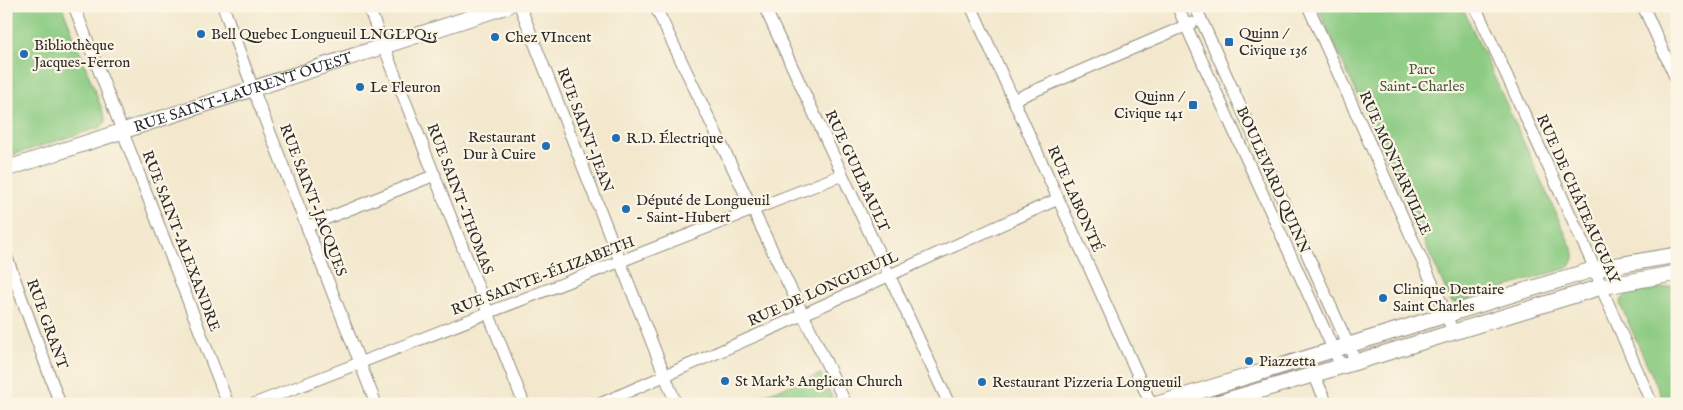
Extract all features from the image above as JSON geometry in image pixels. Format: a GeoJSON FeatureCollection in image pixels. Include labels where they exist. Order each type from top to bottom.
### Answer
{"type":"FeatureCollection","features":[{"type":"Feature","properties":{"kind":"street","name":"RUE SAINT-ALEXANDRE"},"geometry":{"type":"LineString","coordinates":[[74,6],[228,404]]}},
{"type":"Feature","properties":{"kind":"street","name":"RUE SAINT-JACQUES"},"geometry":{"type":"LineString","coordinates":[[223,6],[253,89],[376,404]]}},
{"type":"Feature","properties":{"kind":"street","name":"RUE SAINT-THOMAS"},"geometry":{"type":"LineString","coordinates":[[368,6],[524,404]]}},
{"type":"Feature","properties":{"kind":"street","name":"RUE SAINT-LAURENT OUEST"},"geometry":{"type":"LineString","coordinates":[[6,169],[507,6]]}},
{"type":"Feature","properties":{"kind":"street","name":"RUE SAINT-JEAN"},"geometry":{"type":"LineString","coordinates":[[520,6],[676,404]]}},
{"type":"Feature","properties":{"kind":"street"},"geometry":{"type":"LineString","coordinates":[[655,6],[846,404]]}},
{"type":"Feature","properties":{"kind":"street","name":"RUE GUILBAULT"},"geometry":{"type":"LineString","coordinates":[[764,6],[949,404]]}},
{"type":"Feature","properties":{"kind":"street","name":"RUE LABONTÉ"},"geometry":{"type":"LineString","coordinates":[[971,6],[1151,404]]}},
{"type":"Feature","properties":{"kind":"street","name":"BOULEVARD QUINN"},"geometry":{"type":"LineString","coordinates":[[1177,6],[1341,366]]}},
{"type":"Feature","properties":{"kind":"street","name":"BOULEVARD QUINN"},"geometry":{"type":"LineString","coordinates":[[1195,6],[1356,362]]}},
{"type":"Feature","properties":{"kind":"street","name":"RUE MONTARVILLE"},"geometry":{"type":"LineString","coordinates":[[1308,6],[1453,332]]}},
{"type":"Feature","properties":{"kind":"street","name":"RUE DE CHÂTEAUGUAY"},"geometry":{"type":"LineString","coordinates":[[1475,6],[1595,269],[1652,404]]}},
{"type":"Feature","properties":{"kind":"street"},"geometry":{"type":"LineString","coordinates":[[1643,6],[1677,81]]}},
{"type":"Feature","properties":{"kind":"street"},"geometry":{"type":"LineString","coordinates":[[1013,100],[1201,19]]}},
{"type":"Feature","properties":{"kind":"street"},"geometry":{"type":"LineString","coordinates":[[308,226],[435,175]]}},
{"type":"Feature","properties":{"kind":"street","name":"RUE SAINTE-ÉLIZABETH"},"geometry":{"type":"LineString","coordinates":[[254,404],[842,175]]}},
{"type":"Feature","properties":{"kind":"street","name":"RUE DE LONGUEUIL"},"geometry":{"type":"LineString","coordinates":[[600,404],[1058,199]]}},
{"type":"Feature","properties":{"kind":"street","name":"RUE GRANT"},"geometry":{"type":"LineString","coordinates":[[6,255],[60,404]]}},
{"type":"Feature","properties":{"kind":"street"},"geometry":{"type":"LineString","coordinates":[[1158,404],[1595,269],[1677,255]]}},
{"type":"Feature","properties":{"kind":"street"},"geometry":{"type":"LineString","coordinates":[[1214,404],[1601,287],[1677,273]]}},
{"type":"Feature","properties":{"kind":"street"},"geometry":{"type":"LineString","coordinates":[[1314,375],[1327,404]]}},
{"type":"Feature","properties":{"kind":"green space"},"geometry":{"type":"Polygon","coordinates":[[[6,6],[62,6],[105,117],[105,123],[101,127],[6,157],[6,6]]]}},
{"type":"Feature","properties":{"kind":"green space","name":"Parc Saint-Charles"},"geometry":{"type":"Polygon","coordinates":[[[1317,6],[1462,6],[1574,253],[1574,259],[1570,267],[1455,303],[1451,301],[1317,6]]]}},
{"type":"Feature","properties":{"kind":"green space"},"geometry":{"type":"Polygon","coordinates":[[[1677,285],[1677,404],[1665,404],[1620,304],[1626,295],[1677,285]]]}},
{"type":"Feature","properties":{"kind":"green space"},"geometry":{"type":"Polygon","coordinates":[[[821,374],[835,404],[739,404],[821,374]]]}},
{"type":"Feature","properties":{"kind":"place","name":"Bell Quebec Longueuil LNGLPQ15"},"geometry":{"type":"Point","coordinates":[201,34]}},
{"type":"Feature","properties":{"kind":"place","name":"Chez VIncent"},"geometry":{"type":"Point","coordinates":[495,37]}},
{"type":"Feature","properties":{"kind":"place","name":"Quinn / Civique 136"},"geometry":{"type":"Point","coordinates":[1229,42]}},
{"type":"Feature","properties":{"kind":"place","name":"Bibliothèque Jacques-Ferron"},"geometry":{"type":"Point","coordinates":[24,54]}},
{"type":"Feature","properties":{"kind":"place","name":"Le Fleuron"},"geometry":{"type":"Point","coordinates":[360,87]}},
{"type":"Feature","properties":{"kind":"place","name":"Quinn / Civique 141"},"geometry":{"type":"Point","coordinates":[1193,105]}},
{"type":"Feature","properties":{"kind":"place","name":"R.D. Électrique"},"geometry":{"type":"Point","coordinates":[616,138]}},
{"type":"Feature","properties":{"kind":"place","name":"Restaurant Dur à Cuire"},"geometry":{"type":"Point","coordinates":[546,146]}},
{"type":"Feature","properties":{"kind":"place","name":"Député de Longueuil - Saint-Hubert"},"geometry":{"type":"Point","coordinates":[626,209]}},
{"type":"Feature","properties":{"kind":"place","name":"Clinique Dentaire Saint Charles"},"geometry":{"type":"Point","coordinates":[1383,298]}},
{"type":"Feature","properties":{"kind":"place","name":"Piazzetta"},"geometry":{"type":"Point","coordinates":[1249,361]}},
{"type":"Feature","properties":{"kind":"place","name":"St Mark's Anglican Church"},"geometry":{"type":"Point","coordinates":[725,381]}},
{"type":"Feature","properties":{"kind":"place","name":"Restaurant Pizzeria Longueuil"},"geometry":{"type":"Point","coordinates":[982,382]}}]}
